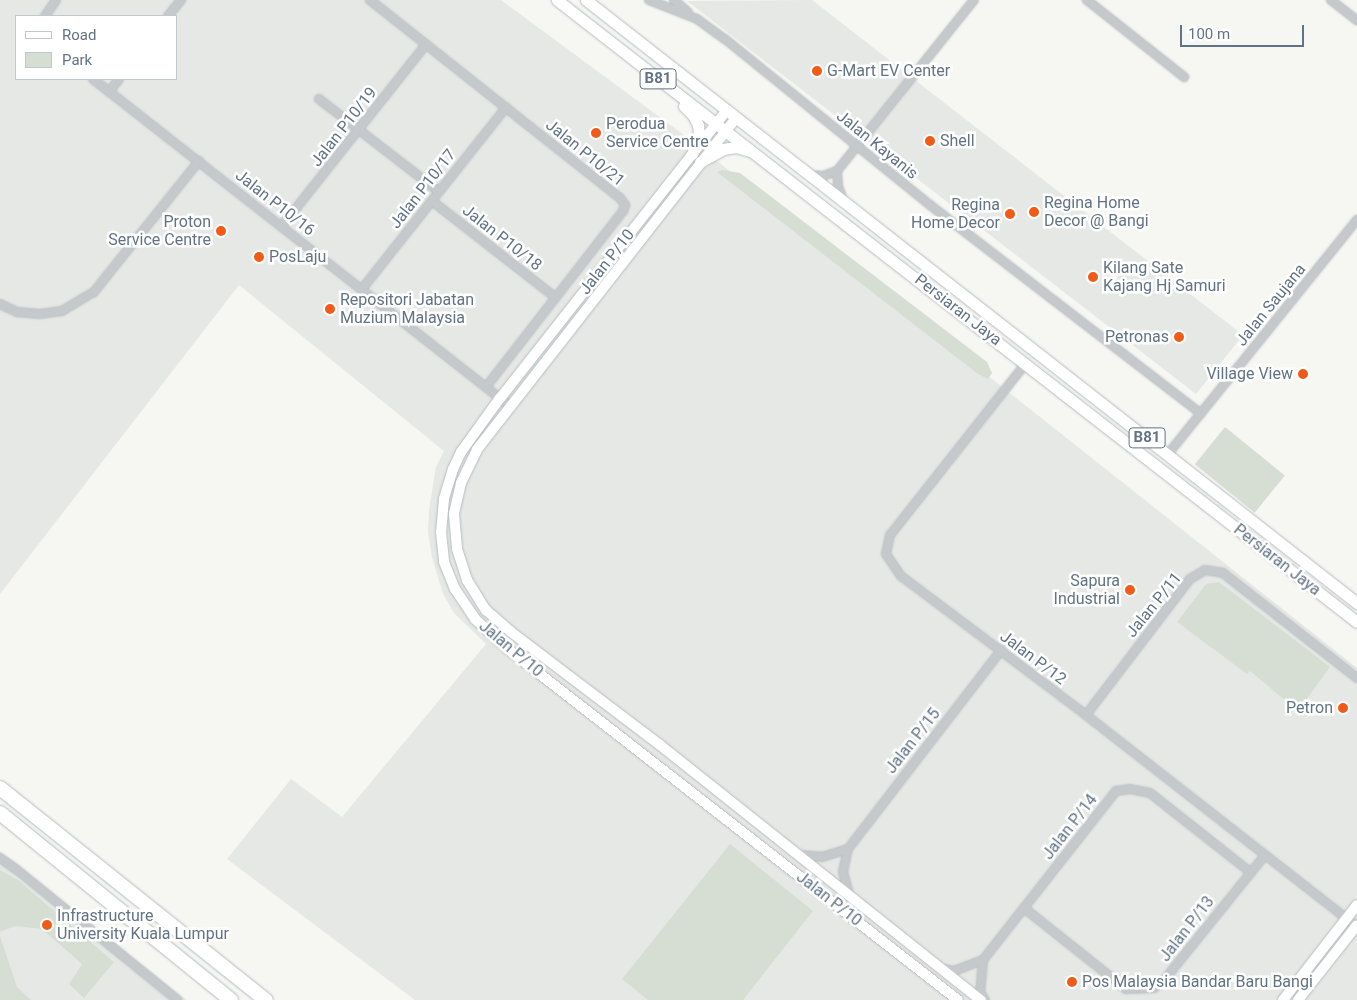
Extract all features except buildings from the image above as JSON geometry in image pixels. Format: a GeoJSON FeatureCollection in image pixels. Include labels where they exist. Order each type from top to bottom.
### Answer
{"type":"FeatureCollection","features":[{"type":"Feature","properties":{"kind":"highway"},"geometry":{"type":"LineString","coordinates":[[0,788],[266,1000]]}},
{"type":"Feature","properties":{"kind":"highway"},"geometry":{"type":"LineString","coordinates":[[0,813],[231,1000]]}},
{"type":"Feature","properties":{"kind":"main road","name":"Persiaran Jaya"},"geometry":{"type":"LineString","coordinates":[[557,0],[1357,622]]}},
{"type":"Feature","properties":{"kind":"main road","name":"Persiaran Jaya"},"geometry":{"type":"LineString","coordinates":[[586,0],[1357,603]]}},
{"type":"Feature","properties":{"kind":"main road"},"geometry":{"type":"LineString","coordinates":[[628,56],[693,115],[698,125],[699,134],[696,158],[729,147],[743,149],[760,156]]}},
{"type":"Feature","properties":{"kind":"street"},"geometry":{"type":"LineString","coordinates":[[46,15],[56,0]]}},
{"type":"Feature","properties":{"kind":"street"},"geometry":{"type":"LineString","coordinates":[[169,15],[181,0]]}},
{"type":"Feature","properties":{"kind":"street","name":"Jalan P10/21"},"geometry":{"type":"LineString","coordinates":[[370,0],[620,198],[625,205],[623,211],[486,387]]}},
{"type":"Feature","properties":{"kind":"street","name":"Jalan Kayanis"},"geometry":{"type":"LineString","coordinates":[[649,0],[696,19],[725,39],[930,205],[1201,414]]}},
{"type":"Feature","properties":{"kind":"street"},"geometry":{"type":"LineString","coordinates":[[674,0],[696,19]]}},
{"type":"Feature","properties":{"kind":"street"},"geometry":{"type":"LineString","coordinates":[[808,174],[823,176],[837,171],[974,0]]}},
{"type":"Feature","properties":{"kind":"street"},"geometry":{"type":"LineString","coordinates":[[1087,0],[1184,77]]}},
{"type":"Feature","properties":{"kind":"street"},"geometry":{"type":"LineString","coordinates":[[1331,0],[1357,20]]}},
{"type":"Feature","properties":{"kind":"street","name":"Jalan P10/19"},"geometry":{"type":"LineString","coordinates":[[282,226],[426,44]]}},
{"type":"Feature","properties":{"kind":"street","name":"Jalan P10/16"},"geometry":{"type":"LineString","coordinates":[[94,80],[510,406]]}},
{"type":"Feature","properties":{"kind":"street"},"geometry":{"type":"LineString","coordinates":[[110,92],[119,80]]}},
{"type":"Feature","properties":{"kind":"street"},"geometry":{"type":"LineString","coordinates":[[319,99],[438,191]]}},
{"type":"Feature","properties":{"kind":"street","name":"Jalan P10/17"},"geometry":{"type":"LineString","coordinates":[[362,289],[506,107]]}},
{"type":"Feature","properties":{"kind":"street","name":"Jalan P/10"},"geometry":{"type":"LineString","coordinates":[[731,114],[500,398],[461,452],[453,469],[444,499],[441,532],[444,562],[455,589],[475,619],[517,656],[958,1000]]}},
{"type":"Feature","properties":{"kind":"street","name":"Jalan P/10"},"geometry":{"type":"LineString","coordinates":[[696,158],[477,450],[461,483],[454,514],[456,549],[467,580],[486,610],[510,632],[660,745],[980,1000]]}},
{"type":"Feature","properties":{"kind":"street"},"geometry":{"type":"LineString","coordinates":[[0,304],[17,312],[40,314],[62,311],[94,292],[198,161]]}},
{"type":"Feature","properties":{"kind":"street"},"geometry":{"type":"LineString","coordinates":[[837,171],[838,186],[844,201]]}},
{"type":"Feature","properties":{"kind":"street","name":"Jalan P10/18"},"geometry":{"type":"LineString","coordinates":[[432,201],[556,298]]}},
{"type":"Feature","properties":{"kind":"street","name":"Jalan Saujana"},"geometry":{"type":"LineString","coordinates":[[1168,454],[1357,220]]}},
{"type":"Feature","properties":{"kind":"street","name":"Jalan P/12"},"geometry":{"type":"LineString","coordinates":[[1026,364],[890,535],[886,554],[901,576],[1086,715],[1357,926]]}},
{"type":"Feature","properties":{"kind":"street","name":"Jalan P/11"},"geometry":{"type":"LineString","coordinates":[[1086,715],[1190,579],[1205,570],[1223,573],[1357,678]]}},
{"type":"Feature","properties":{"kind":"street","name":"Jalan P/15"},"geometry":{"type":"LineString","coordinates":[[849,894],[843,872],[848,849],[1001,650]]}},
{"type":"Feature","properties":{"kind":"street","name":"Jalan P/14"},"geometry":{"type":"LineString","coordinates":[[983,960],[1116,792],[1130,789],[1150,793],[1250,872]]}},
{"type":"Feature","properties":{"kind":"street"},"geometry":{"type":"LineString","coordinates":[[797,853],[811,857],[822,857],[848,849]]}},
{"type":"Feature","properties":{"kind":"street","name":"Jalan P/13"},"geometry":{"type":"LineString","coordinates":[[1024,908],[1126,989],[1154,988],[1165,979],[1265,855]]}},
{"type":"Feature","properties":{"kind":"street"},"geometry":{"type":"LineString","coordinates":[[0,858],[177,1000]]}},
{"type":"Feature","properties":{"kind":"street"},"geometry":{"type":"LineString","coordinates":[[1283,1000],[1357,905]]}},
{"type":"Feature","properties":{"kind":"street"},"geometry":{"type":"LineString","coordinates":[[1298,1000],[1357,926]]}},
{"type":"Feature","properties":{"kind":"street"},"geometry":{"type":"LineString","coordinates":[[939,968],[954,971],[983,960],[980,992],[985,1000]]}},
{"type":"Feature","properties":{"kind":"shaded area"},"geometry":{"type":"Polygon","coordinates":[[[0,0],[501,0],[684,135],[1357,668],[1357,1000],[415,1000],[227,859],[291,779],[342,817],[486,644],[454,613],[443,594],[432,557],[428,532],[429,510],[436,467],[444,451],[239,285],[0,594],[0,0]]]}},
{"type":"Feature","properties":{"kind":"shaded area"},"geometry":{"type":"Polygon","coordinates":[[[812,0],[1243,335],[1196,394],[687,1],[812,0]]]}},
{"type":"Feature","properties":{"kind":"shaded area","name":"Infrastructure University Kuala Lumpur"},"geometry":{"type":"Polygon","coordinates":[[[0,851],[187,1000],[0,1000],[0,851]]]}},
{"type":"Feature","properties":{"kind":"green space"},"geometry":{"type":"Polygon","coordinates":[[[722,170],[740,173],[987,362],[992,373],[988,379],[978,374],[717,172],[722,170]]]}},
{"type":"Feature","properties":{"kind":"green space"},"geometry":{"type":"Polygon","coordinates":[[[1225,427],[1285,475],[1255,513],[1195,464],[1225,427]]]}},
{"type":"Feature","properties":{"kind":"green space"},"geometry":{"type":"Polygon","coordinates":[[[1219,582],[1330,667],[1298,711],[1250,671],[1247,674],[1177,622],[1206,584],[1219,582]]]}},
{"type":"Feature","properties":{"kind":"green space"},"geometry":{"type":"Polygon","coordinates":[[[730,844],[813,911],[743,1000],[648,1000],[622,979],[730,844]]]}},
{"type":"Feature","properties":{"kind":"green space"},"geometry":{"type":"Polygon","coordinates":[[[0,870],[18,880],[114,962],[84,998],[69,984],[82,964],[42,929],[15,926],[0,932],[0,870]]]}},
{"type":"Feature","properties":{"kind":"green space"},"geometry":{"type":"Polygon","coordinates":[[[0,936],[17,987],[31,1000],[0,1000],[0,936]]]}},
{"type":"Feature","properties":{"kind":"place","name":"G-Mart EV Center"},"geometry":{"type":"Point","coordinates":[817,71]}},
{"type":"Feature","properties":{"kind":"place","name":"Perodua Service Centre"},"geometry":{"type":"Point","coordinates":[596,133]}},
{"type":"Feature","properties":{"kind":"place","name":"Shell"},"geometry":{"type":"Point","coordinates":[930,141]}},
{"type":"Feature","properties":{"kind":"place","name":"Regina Home Decor @ Bangi"},"geometry":{"type":"Point","coordinates":[1034,212]}},
{"type":"Feature","properties":{"kind":"place","name":"Regina Home Decor"},"geometry":{"type":"Point","coordinates":[1010,214]}},
{"type":"Feature","properties":{"kind":"place","name":"Proton Service Centre"},"geometry":{"type":"Point","coordinates":[221,231]}},
{"type":"Feature","properties":{"kind":"place","name":"PosLaju"},"geometry":{"type":"Point","coordinates":[259,257]}},
{"type":"Feature","properties":{"kind":"place","name":"Kilang Sate Kajang Hj Samuri"},"geometry":{"type":"Point","coordinates":[1093,277]}},
{"type":"Feature","properties":{"kind":"place","name":"Repositori Jabatan Muzium Malaysia"},"geometry":{"type":"Point","coordinates":[330,309]}},
{"type":"Feature","properties":{"kind":"place","name":"Petronas"},"geometry":{"type":"Point","coordinates":[1179,337]}},
{"type":"Feature","properties":{"kind":"place","name":"Village View"},"geometry":{"type":"Point","coordinates":[1303,374]}},
{"type":"Feature","properties":{"kind":"place","name":"Sapura Industrial"},"geometry":{"type":"Point","coordinates":[1130,590]}},
{"type":"Feature","properties":{"kind":"place","name":"Petron"},"geometry":{"type":"Point","coordinates":[1343,708]}},
{"type":"Feature","properties":{"kind":"place","name":"Infrastructure University Kuala Lumpur"},"geometry":{"type":"Point","coordinates":[47,925]}},
{"type":"Feature","properties":{"kind":"place","name":"Pos Malaysia Bandar Baru Bangi"},"geometry":{"type":"Point","coordinates":[1072,982]}}]}
